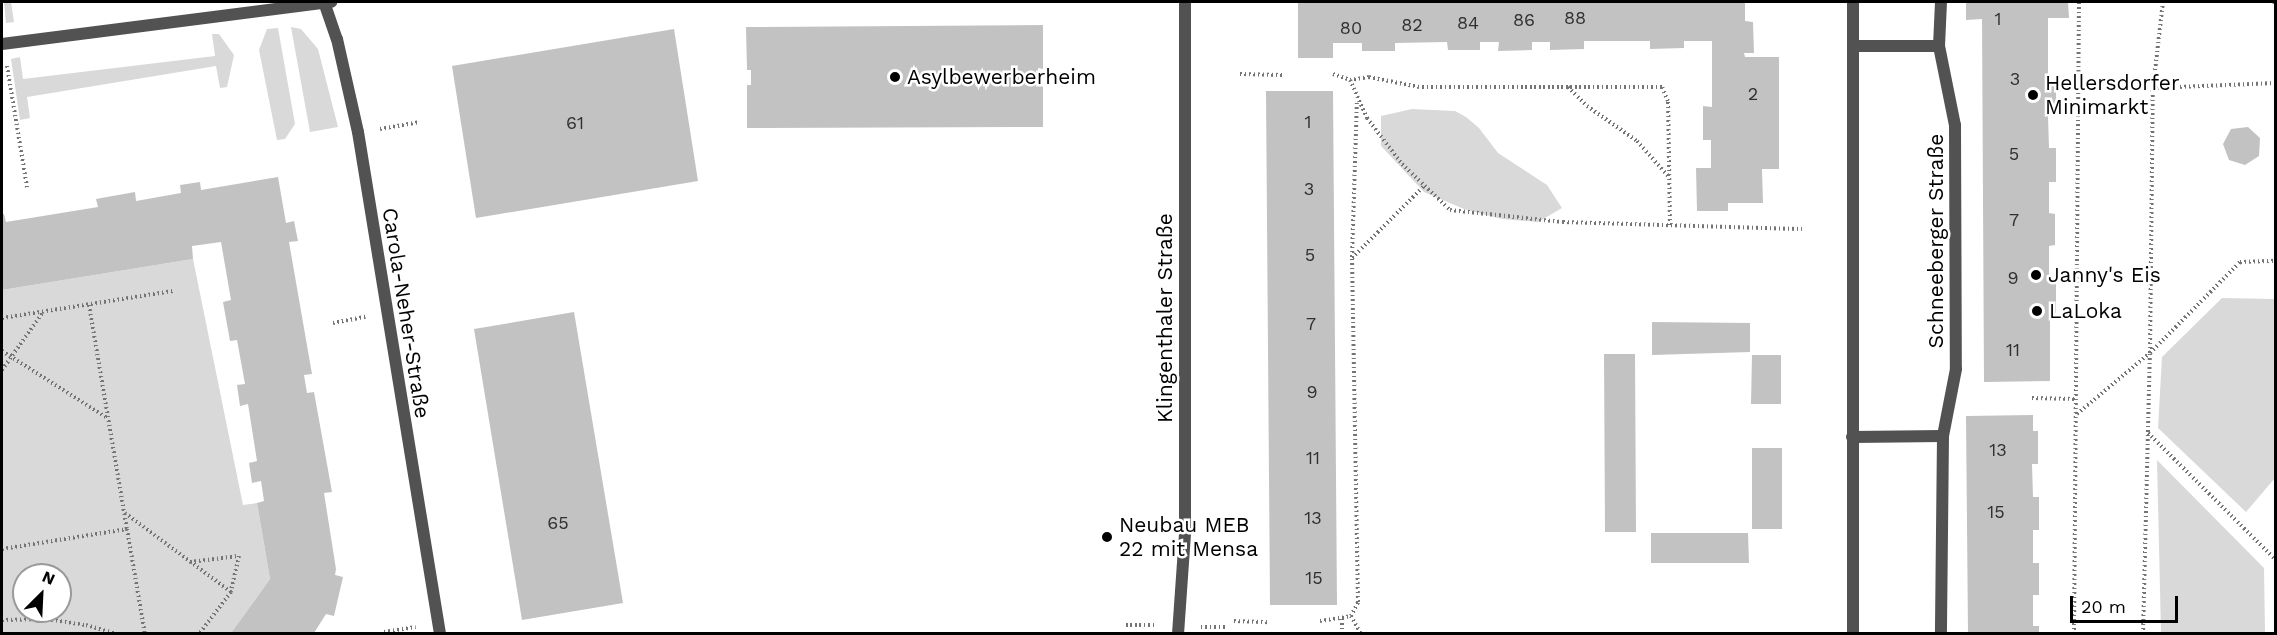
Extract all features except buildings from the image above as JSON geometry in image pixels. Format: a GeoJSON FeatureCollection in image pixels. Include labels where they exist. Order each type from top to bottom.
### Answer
{"type":"FeatureCollection","features":[{"type":"Feature","properties":{"kind":"street"},"geometry":{"type":"LineString","coordinates":[[2,44],[326,2]]}},
{"type":"Feature","properties":{"kind":"street","name":"Carola-Neher-Straße"},"geometry":{"type":"LineString","coordinates":[[326,2],[337,39],[358,132],[385,314],[440,633]]}},
{"type":"Feature","properties":{"kind":"street","name":"Klingenthaler Straße"},"geometry":{"type":"LineString","coordinates":[[1178,633],[1185,532],[1185,2]]}},
{"type":"Feature","properties":{"kind":"street"},"geometry":{"type":"LineString","coordinates":[[1853,2],[1853,633]]}},
{"type":"Feature","properties":{"kind":"street","name":"Schneeberger Straße"},"geometry":{"type":"LineString","coordinates":[[1941,2],[1939,46],[1955,125],[1956,369],[1943,436],[1941,633]]}},
{"type":"Feature","properties":{"kind":"street"},"geometry":{"type":"LineString","coordinates":[[1853,46],[1939,46]]}},
{"type":"Feature","properties":{"kind":"street"},"geometry":{"type":"LineString","coordinates":[[1852,437],[1943,436]]}},
{"type":"Feature","properties":{"kind":"path"},"geometry":{"type":"LineString","coordinates":[[2074,633],[2079,2]]}},
{"type":"Feature","properties":{"kind":"path"},"geometry":{"type":"LineString","coordinates":[[2143,633],[2150,353],[2153,88],[2163,2]]}},
{"type":"Feature","properties":{"kind":"path"},"geometry":{"type":"LineString","coordinates":[[6,60],[27,187]]}},
{"type":"Feature","properties":{"kind":"path"},"geometry":{"type":"LineString","coordinates":[[1240,74],[1282,75]]}},
{"type":"Feature","properties":{"kind":"path"},"geometry":{"type":"LineString","coordinates":[[1333,74],[1350,80],[1369,77],[1419,87],[1662,87],[1668,101],[1670,225]]}},
{"type":"Feature","properties":{"kind":"path"},"geometry":{"type":"LineString","coordinates":[[1350,80],[1367,118],[1402,164],[1450,210],[1563,222],[1802,229]]}},
{"type":"Feature","properties":{"kind":"path"},"geometry":{"type":"LineString","coordinates":[[2153,88],[2276,83]]}},
{"type":"Feature","properties":{"kind":"path"},"geometry":{"type":"LineString","coordinates":[[1568,87],[1587,106],[1637,141],[1669,177]]}},
{"type":"Feature","properties":{"kind":"path"},"geometry":{"type":"LineString","coordinates":[[1351,616],[1358,602],[1352,258],[1358,97]]}},
{"type":"Feature","properties":{"kind":"path"},"geometry":{"type":"LineString","coordinates":[[358,132],[418,122]]}},
{"type":"Feature","properties":{"kind":"path"},"geometry":{"type":"LineString","coordinates":[[1352,258],[1424,186]]}},
{"type":"Feature","properties":{"kind":"path"},"geometry":{"type":"LineString","coordinates":[[2076,414],[2150,353],[2240,262],[2276,261]]}},
{"type":"Feature","properties":{"kind":"path"},"geometry":{"type":"LineString","coordinates":[[2,318],[173,291]]}},
{"type":"Feature","properties":{"kind":"path"},"geometry":{"type":"LineString","coordinates":[[89,305],[145,633]]}},
{"type":"Feature","properties":{"kind":"path"},"geometry":{"type":"LineString","coordinates":[[2,370],[43,312]]}},
{"type":"Feature","properties":{"kind":"path"},"geometry":{"type":"LineString","coordinates":[[333,323],[385,314]]}},
{"type":"Feature","properties":{"kind":"path"},"geometry":{"type":"LineString","coordinates":[[2,351],[108,419]]}},
{"type":"Feature","properties":{"kind":"path"},"geometry":{"type":"LineString","coordinates":[[2032,398],[2076,399]]}},
{"type":"Feature","properties":{"kind":"path"},"geometry":{"type":"LineString","coordinates":[[2148,433],[2276,560]]}},
{"type":"Feature","properties":{"kind":"path"},"geometry":{"type":"LineString","coordinates":[[124,513],[231,591]]}},
{"type":"Feature","properties":{"kind":"path"},"geometry":{"type":"LineString","coordinates":[[2,549],[127,529]]}},
{"type":"Feature","properties":{"kind":"path"},"geometry":{"type":"LineString","coordinates":[[190,562],[239,556],[231,591],[199,633]]}},
{"type":"Feature","properties":{"kind":"path"},"geometry":{"type":"LineString","coordinates":[[1320,621],[1351,616]]}},
{"type":"Feature","properties":{"kind":"path"},"geometry":{"type":"LineString","coordinates":[[1351,616],[1361,633]]}},
{"type":"Feature","properties":{"kind":"path"},"geometry":{"type":"LineString","coordinates":[[1342,618],[1342,633]]}},
{"type":"Feature","properties":{"kind":"path"},"geometry":{"type":"LineString","coordinates":[[2,620],[47,619],[117,633]]}},
{"type":"Feature","properties":{"kind":"path"},"geometry":{"type":"LineString","coordinates":[[1233,621],[1270,622]]}},
{"type":"Feature","properties":{"kind":"shaded area"},"geometry":{"type":"Polygon","coordinates":[[[4,2],[11,2],[14,22],[6,23],[4,2]]]}},
{"type":"Feature","properties":{"kind":"shaded area"},"geometry":{"type":"Polygon","coordinates":[[[291,27],[301,29],[318,49],[338,127],[310,132],[291,27]]]}},
{"type":"Feature","properties":{"kind":"shaded area"},"geometry":{"type":"Polygon","coordinates":[[[278,28],[295,124],[285,139],[277,140],[259,50],[267,29],[278,28]]]}},
{"type":"Feature","properties":{"kind":"shaded area"},"geometry":{"type":"Polygon","coordinates":[[[212,34],[219,34],[234,55],[227,87],[220,88],[216,66],[27,97],[30,118],[20,120],[11,59],[20,57],[23,79],[215,56],[212,34]]]}},
{"type":"Feature","properties":{"kind":"shaded area"},"geometry":{"type":"Polygon","coordinates":[[[1412,109],[1455,111],[1466,117],[1479,128],[1498,153],[1547,185],[1562,208],[1538,222],[1502,219],[1464,209],[1424,192],[1381,146],[1381,116],[1412,109]]]}},
{"type":"Feature","properties":{"kind":"shaded area"},"geometry":{"type":"Polygon","coordinates":[[[193,259],[243,505],[257,503],[270,579],[231,633],[2,633],[2,290],[193,259]]]}},
{"type":"Feature","properties":{"kind":"shaded area"},"geometry":{"type":"Polygon","coordinates":[[[2222,298],[2275,299],[2275,478],[2246,512],[2158,428],[2162,357],[2222,298]]]}},
{"type":"Feature","properties":{"kind":"shaded area"},"geometry":{"type":"Polygon","coordinates":[[[2157,460],[2264,568],[2265,633],[2161,633],[2157,460]]]}},
{"type":"Feature","properties":{"kind":"place","name":"Asylbewerberheim"},"geometry":{"type":"Point","coordinates":[895,77]}},
{"type":"Feature","properties":{"kind":"place","name":"Hellersdorfer Minimarkt"},"geometry":{"type":"Point","coordinates":[2033,95]}},
{"type":"Feature","properties":{"kind":"place","name":"Janny's Eis"},"geometry":{"type":"Point","coordinates":[2036,275]}},
{"type":"Feature","properties":{"kind":"place","name":"LaLoka"},"geometry":{"type":"Point","coordinates":[2037,311]}},
{"type":"Feature","properties":{"kind":"place","name":"Neubau MEB 22 mit Mensa"},"geometry":{"type":"Point","coordinates":[1107,537]}}]}
